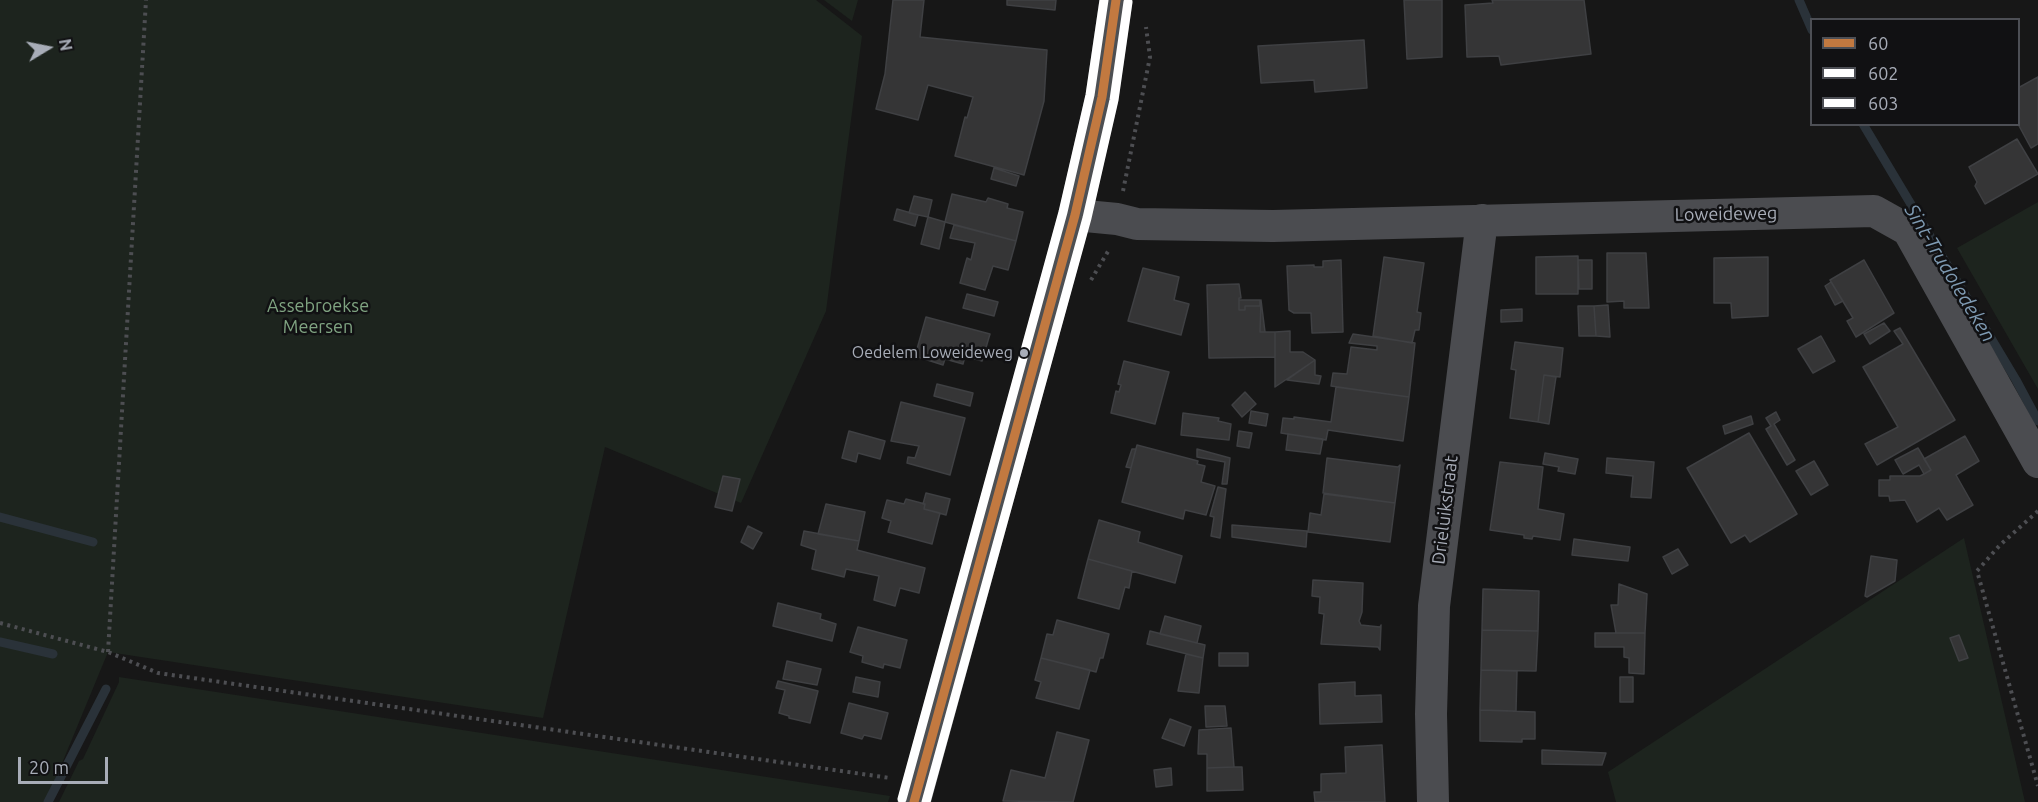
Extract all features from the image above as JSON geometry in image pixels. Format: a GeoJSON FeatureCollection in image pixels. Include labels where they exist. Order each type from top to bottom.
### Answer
{"type":"FeatureCollection","features":[{"type":"Feature","properties":{"kind":"main road"},"geometry":{"type":"LineString","coordinates":[[916,792],[1075,215],[1102,97],[1116,0]]}},
{"type":"Feature","properties":{"kind":"street","name":"Loweideweg"},"geometry":{"type":"LineString","coordinates":[[1075,215],[1117,219],[1137,224],[1273,226],[1874,211],[1908,230],[2038,462]]}},
{"type":"Feature","properties":{"kind":"street","name":"Drieluikstraat"},"geometry":{"type":"LineString","coordinates":[[1433,802],[1431,714],[1434,606],[1482,220]]}},
{"type":"Feature","properties":{"kind":"path"},"geometry":{"type":"LineString","coordinates":[[108,652],[146,0]]}},
{"type":"Feature","properties":{"kind":"path"},"geometry":{"type":"LineString","coordinates":[[1117,219],[1149,57],[1146,23]]}},
{"type":"Feature","properties":{"kind":"path"},"geometry":{"type":"LineString","coordinates":[[2038,511],[2000,545],[1977,571],[2038,786]]}},
{"type":"Feature","properties":{"kind":"path"},"geometry":{"type":"LineString","coordinates":[[0,624],[108,652],[158,673],[916,792]]}},
{"type":"Feature","properties":{"kind":"green space","name":"Assebroekse Meersen"},"geometry":{"type":"Polygon","coordinates":[[[0,0],[816,0],[862,36],[826,311],[741,503],[605,447],[543,718],[108,652],[46,802],[0,802],[0,0]]]}},
{"type":"Feature","properties":{"kind":"green space"},"geometry":{"type":"Polygon","coordinates":[[[824,0],[858,0],[852,21],[824,0]]]}},
{"type":"Feature","properties":{"kind":"green space"},"geometry":{"type":"Polygon","coordinates":[[[2038,202],[2038,389],[1957,248],[2038,202]]]}},
{"type":"Feature","properties":{"kind":"green space"},"geometry":{"type":"Polygon","coordinates":[[[1964,538],[2025,802],[1616,802],[1608,772],[1964,538]]]}},
{"type":"Feature","properties":{"kind":"green space"},"geometry":{"type":"Polygon","coordinates":[[[119,677],[890,796],[888,802],[59,802],[79,761],[83,759],[119,682],[119,677]]]}},
{"type":"Feature","properties":{"kind":"building"},"geometry":{"type":"Polygon","coordinates":[[[893,0],[924,0],[920,37],[1047,50],[1044,101],[1024,175],[955,156],[965,117],[967,118],[973,97],[928,85],[918,120],[876,109],[885,74],[893,0]]]}},
{"type":"Feature","properties":{"kind":"building"},"geometry":{"type":"Polygon","coordinates":[[[1007,0],[1056,0],[1055,10],[1007,5],[1007,0]]]}},
{"type":"Feature","properties":{"kind":"building"},"geometry":{"type":"Polygon","coordinates":[[[1404,0],[1442,0],[1442,57],[1407,59],[1404,0]]]}},
{"type":"Feature","properties":{"kind":"building"},"geometry":{"type":"Polygon","coordinates":[[[1492,0],[1584,0],[1591,54],[1501,65],[1499,56],[1467,57],[1465,5],[1493,3],[1492,0]]]}},
{"type":"Feature","properties":{"kind":"building"},"geometry":{"type":"Polygon","coordinates":[[[1364,40],[1367,88],[1315,92],[1314,80],[1261,83],[1258,46],[1364,40]]]}},
{"type":"Feature","properties":{"kind":"building"},"geometry":{"type":"Polygon","coordinates":[[[2038,77],[2038,144],[2031,148],[2019,126],[2020,87],[2038,77]]]}},
{"type":"Feature","properties":{"kind":"building"},"geometry":{"type":"Polygon","coordinates":[[[2017,139],[2038,174],[1985,204],[1975,186],[1977,182],[1969,167],[2017,139]]]}},
{"type":"Feature","properties":{"kind":"building"},"geometry":{"type":"Polygon","coordinates":[[[994,168],[1019,176],[1016,186],[991,179],[994,168]]]}},
{"type":"Feature","properties":{"kind":"building"},"geometry":{"type":"Polygon","coordinates":[[[952,194],[986,202],[988,198],[1008,204],[1007,208],[1023,212],[1016,241],[945,222],[952,194]]]}},
{"type":"Feature","properties":{"kind":"building"},"geometry":{"type":"Polygon","coordinates":[[[914,196],[932,200],[928,217],[909,213],[914,196]]]}},
{"type":"Feature","properties":{"kind":"building"},"geometry":{"type":"Polygon","coordinates":[[[897,209],[918,215],[915,226],[894,220],[897,209]]]}},
{"type":"Feature","properties":{"kind":"building"},"geometry":{"type":"Polygon","coordinates":[[[928,217],[945,222],[939,249],[921,244],[928,217]]]}},
{"type":"Feature","properties":{"kind":"building"},"geometry":{"type":"Polygon","coordinates":[[[954,225],[1016,241],[1008,270],[993,266],[985,290],[960,283],[967,258],[971,260],[975,243],[950,238],[954,225]]]}},
{"type":"Feature","properties":{"kind":"building"},"geometry":{"type":"Polygon","coordinates":[[[1607,253],[1646,253],[1649,308],[1624,308],[1624,301],[1607,302],[1607,253]]]}},
{"type":"Feature","properties":{"kind":"building"},"geometry":{"type":"Polygon","coordinates":[[[1578,256],[1578,294],[1536,294],[1536,257],[1578,256]]]}},
{"type":"Feature","properties":{"kind":"building"},"geometry":{"type":"Polygon","coordinates":[[[1384,257],[1424,263],[1417,312],[1421,313],[1419,330],[1415,330],[1412,343],[1373,336],[1384,257]]]}},
{"type":"Feature","properties":{"kind":"building"},"geometry":{"type":"Polygon","coordinates":[[[1768,257],[1768,316],[1732,318],[1731,303],[1714,303],[1714,258],[1768,257]]]}},
{"type":"Feature","properties":{"kind":"building"},"geometry":{"type":"Polygon","coordinates":[[[1341,260],[1343,332],[1312,333],[1311,313],[1294,313],[1289,310],[1287,266],[1323,267],[1323,261],[1341,260]]]}},
{"type":"Feature","properties":{"kind":"building"},"geometry":{"type":"Polygon","coordinates":[[[1578,260],[1592,260],[1592,289],[1579,289],[1578,260]]]}},
{"type":"Feature","properties":{"kind":"building"},"geometry":{"type":"Polygon","coordinates":[[[1864,260],[1894,313],[1856,337],[1847,321],[1853,318],[1830,280],[1864,260]]]}},
{"type":"Feature","properties":{"kind":"building"},"geometry":{"type":"Polygon","coordinates":[[[1143,268],[1179,277],[1174,300],[1189,304],[1181,335],[1128,321],[1143,268]]]}},
{"type":"Feature","properties":{"kind":"building"},"geometry":{"type":"Polygon","coordinates":[[[1831,282],[1843,301],[1835,305],[1825,286],[1831,282]]]}},
{"type":"Feature","properties":{"kind":"building"},"geometry":{"type":"Polygon","coordinates":[[[1239,284],[1241,298],[1239,298],[1239,310],[1245,310],[1245,306],[1260,306],[1261,300],[1260,332],[1275,332],[1275,357],[1209,358],[1207,285],[1239,284]]]}},
{"type":"Feature","properties":{"kind":"building"},"geometry":{"type":"Polygon","coordinates":[[[967,294],[998,302],[994,316],[963,308],[967,294]]]}},
{"type":"Feature","properties":{"kind":"building"},"geometry":{"type":"Polygon","coordinates":[[[1239,300],[1260,300],[1260,306],[1245,306],[1245,310],[1239,310],[1239,300]]]}},
{"type":"Feature","properties":{"kind":"building"},"geometry":{"type":"Polygon","coordinates":[[[1261,300],[1265,332],[1260,332],[1261,300]]]}},
{"type":"Feature","properties":{"kind":"building"},"geometry":{"type":"Polygon","coordinates":[[[1608,305],[1610,337],[1596,336],[1594,306],[1608,305]]]}},
{"type":"Feature","properties":{"kind":"building"},"geometry":{"type":"Polygon","coordinates":[[[1578,306],[1594,306],[1596,336],[1579,336],[1578,306]]]}},
{"type":"Feature","properties":{"kind":"building"},"geometry":{"type":"Polygon","coordinates":[[[1522,309],[1522,321],[1501,322],[1501,310],[1522,309]]]}},
{"type":"Feature","properties":{"kind":"building"},"geometry":{"type":"Polygon","coordinates":[[[926,317],[990,334],[982,361],[965,356],[963,364],[945,359],[943,365],[915,356],[926,317]]]}},
{"type":"Feature","properties":{"kind":"building"},"geometry":{"type":"Polygon","coordinates":[[[1884,323],[1890,331],[1870,344],[1864,334],[1884,323]]]}},
{"type":"Feature","properties":{"kind":"building"},"geometry":{"type":"Polygon","coordinates":[[[1900,328],[1955,420],[1877,465],[1865,444],[1898,427],[1863,367],[1903,344],[1894,331],[1900,328]]]}},
{"type":"Feature","properties":{"kind":"building"},"geometry":{"type":"Polygon","coordinates":[[[1290,331],[1290,352],[1303,352],[1315,360],[1275,387],[1275,332],[1290,331]]]}},
{"type":"Feature","properties":{"kind":"building"},"geometry":{"type":"Polygon","coordinates":[[[1353,334],[1415,343],[1409,397],[1331,386],[1333,373],[1347,374],[1351,347],[1377,350],[1377,346],[1349,343],[1353,334]]]}},
{"type":"Feature","properties":{"kind":"building"},"geometry":{"type":"Polygon","coordinates":[[[1821,336],[1835,361],[1813,373],[1798,349],[1821,336]]]}},
{"type":"Feature","properties":{"kind":"building"},"geometry":{"type":"Polygon","coordinates":[[[1515,342],[1563,348],[1560,377],[1544,375],[1538,422],[1510,418],[1516,370],[1511,369],[1515,342]]]}},
{"type":"Feature","properties":{"kind":"building"},"geometry":{"type":"Polygon","coordinates":[[[1315,360],[1315,375],[1321,376],[1319,384],[1287,380],[1315,360]]]}},
{"type":"Feature","properties":{"kind":"building"},"geometry":{"type":"Polygon","coordinates":[[[1124,361],[1169,372],[1155,424],[1111,413],[1116,391],[1119,392],[1121,385],[1118,384],[1124,361]]]}},
{"type":"Feature","properties":{"kind":"building"},"geometry":{"type":"Polygon","coordinates":[[[1544,375],[1556,377],[1549,424],[1538,422],[1544,375]]]}},
{"type":"Feature","properties":{"kind":"building"},"geometry":{"type":"Polygon","coordinates":[[[937,384],[973,393],[970,406],[934,396],[937,384]]]}},
{"type":"Feature","properties":{"kind":"building"},"geometry":{"type":"Polygon","coordinates":[[[1336,387],[1409,397],[1403,441],[1328,430],[1326,440],[1281,433],[1283,418],[1294,419],[1294,417],[1331,422],[1336,387]]]}},
{"type":"Feature","properties":{"kind":"building"},"geometry":{"type":"Polygon","coordinates":[[[1245,392],[1256,404],[1242,417],[1232,405],[1245,392]]]}},
{"type":"Feature","properties":{"kind":"building"},"geometry":{"type":"Polygon","coordinates":[[[901,402],[965,418],[950,475],[907,463],[908,457],[915,458],[919,446],[891,441],[901,402]]]}},
{"type":"Feature","properties":{"kind":"building"},"geometry":{"type":"Polygon","coordinates":[[[1251,411],[1268,414],[1266,426],[1249,423],[1251,411]]]}},
{"type":"Feature","properties":{"kind":"building"},"geometry":{"type":"Polygon","coordinates":[[[1776,412],[1780,420],[1774,424],[1795,460],[1787,465],[1766,429],[1771,426],[1766,418],[1776,412]]]}},
{"type":"Feature","properties":{"kind":"building"},"geometry":{"type":"Polygon","coordinates":[[[1183,413],[1219,418],[1218,421],[1231,424],[1229,440],[1181,435],[1183,413]]]}},
{"type":"Feature","properties":{"kind":"building"},"geometry":{"type":"Polygon","coordinates":[[[1751,416],[1753,424],[1725,434],[1723,426],[1751,416]]]}},
{"type":"Feature","properties":{"kind":"building"},"geometry":{"type":"Polygon","coordinates":[[[849,431],[885,441],[880,459],[858,453],[856,462],[842,458],[849,431]]]}},
{"type":"Feature","properties":{"kind":"building"},"geometry":{"type":"Polygon","coordinates":[[[1239,431],[1252,433],[1249,448],[1237,446],[1239,431]]]}},
{"type":"Feature","properties":{"kind":"building"},"geometry":{"type":"Polygon","coordinates":[[[1749,433],[1797,514],[1750,542],[1745,535],[1731,543],[1687,468],[1749,433]]]}},
{"type":"Feature","properties":{"kind":"building"},"geometry":{"type":"Polygon","coordinates":[[[1288,434],[1323,439],[1320,454],[1286,450],[1288,434]]]}},
{"type":"Feature","properties":{"kind":"building"},"geometry":{"type":"Polygon","coordinates":[[[1965,436],[1979,461],[1956,475],[1973,505],[1947,520],[1939,508],[1917,522],[1905,500],[1890,501],[1889,496],[1879,496],[1879,480],[1890,480],[1890,476],[1924,474],[1931,470],[1924,459],[1965,436]]]}},
{"type":"Feature","properties":{"kind":"building"},"geometry":{"type":"Polygon","coordinates":[[[1137,445],[1198,461],[1197,464],[1205,466],[1201,482],[1215,486],[1206,515],[1185,510],[1183,519],[1122,502],[1137,445]]]}},
{"type":"Feature","properties":{"kind":"building"},"geometry":{"type":"Polygon","coordinates":[[[1918,448],[1931,470],[1924,474],[1919,465],[1903,474],[1895,460],[1918,448]]]}},
{"type":"Feature","properties":{"kind":"building"},"geometry":{"type":"Polygon","coordinates":[[[1132,449],[1136,449],[1131,468],[1126,467],[1132,449]]]}},
{"type":"Feature","properties":{"kind":"building"},"geometry":{"type":"Polygon","coordinates":[[[1197,449],[1230,458],[1227,484],[1222,484],[1225,462],[1197,457],[1197,449]]]}},
{"type":"Feature","properties":{"kind":"building"},"geometry":{"type":"Polygon","coordinates":[[[1545,453],[1578,459],[1575,474],[1558,471],[1559,467],[1543,464],[1545,453]]]}},
{"type":"Feature","properties":{"kind":"building"},"geometry":{"type":"Polygon","coordinates":[[[1327,458],[1398,467],[1400,465],[1395,503],[1323,493],[1327,458]]]}},
{"type":"Feature","properties":{"kind":"building"},"geometry":{"type":"Polygon","coordinates":[[[1607,458],[1654,462],[1651,498],[1631,497],[1633,476],[1606,473],[1607,458]]]}},
{"type":"Feature","properties":{"kind":"building"},"geometry":{"type":"Polygon","coordinates":[[[1814,461],[1828,485],[1811,495],[1796,471],[1814,461]]]}},
{"type":"Feature","properties":{"kind":"building"},"geometry":{"type":"Polygon","coordinates":[[[1500,462],[1543,467],[1538,509],[1564,514],[1560,540],[1533,536],[1532,539],[1524,538],[1524,535],[1490,530],[1500,462]]]}},
{"type":"Feature","properties":{"kind":"building"},"geometry":{"type":"Polygon","coordinates":[[[723,476],[740,479],[732,511],[715,507],[723,476]]]}},
{"type":"Feature","properties":{"kind":"building"},"geometry":{"type":"Polygon","coordinates":[[[1218,487],[1226,489],[1220,538],[1211,536],[1214,517],[1210,516],[1218,487]]]}},
{"type":"Feature","properties":{"kind":"building"},"geometry":{"type":"Polygon","coordinates":[[[926,493],[950,499],[946,515],[924,509],[926,493]]]}},
{"type":"Feature","properties":{"kind":"building"},"geometry":{"type":"Polygon","coordinates":[[[1324,494],[1395,503],[1390,542],[1308,532],[1310,513],[1321,515],[1324,494]]]}},
{"type":"Feature","properties":{"kind":"building"},"geometry":{"type":"Polygon","coordinates":[[[906,499],[925,504],[924,509],[940,513],[932,544],[888,532],[891,521],[882,518],[887,500],[904,504],[906,499]]]}},
{"type":"Feature","properties":{"kind":"building"},"geometry":{"type":"Polygon","coordinates":[[[826,504],[865,512],[859,541],[818,534],[826,504]]]}},
{"type":"Feature","properties":{"kind":"building"},"geometry":{"type":"Polygon","coordinates":[[[1099,520],[1140,532],[1138,542],[1182,556],[1175,583],[1088,559],[1099,520]]]}},
{"type":"Feature","properties":{"kind":"building"},"geometry":{"type":"Polygon","coordinates":[[[1232,525],[1307,531],[1306,547],[1232,537],[1232,525]]]}},
{"type":"Feature","properties":{"kind":"building"},"geometry":{"type":"Polygon","coordinates":[[[748,526],[762,533],[753,549],[741,542],[748,526]]]}},
{"type":"Feature","properties":{"kind":"building"},"geometry":{"type":"Polygon","coordinates":[[[804,531],[859,541],[857,550],[925,568],[919,593],[900,588],[895,606],[874,600],[879,576],[846,569],[844,577],[812,569],[816,550],[801,545],[804,531]]]}},
{"type":"Feature","properties":{"kind":"building"},"geometry":{"type":"Polygon","coordinates":[[[1574,539],[1630,547],[1628,561],[1572,555],[1574,539]]]}},
{"type":"Feature","properties":{"kind":"building"},"geometry":{"type":"Polygon","coordinates":[[[1678,549],[1688,565],[1672,574],[1663,557],[1678,549]]]}},
{"type":"Feature","properties":{"kind":"building"},"geometry":{"type":"Polygon","coordinates":[[[1871,556],[1897,560],[1895,581],[1867,597],[1865,596],[1871,556]]]}},
{"type":"Feature","properties":{"kind":"building"},"geometry":{"type":"Polygon","coordinates":[[[1088,559],[1132,571],[1129,588],[1125,587],[1119,609],[1078,598],[1088,559]]]}},
{"type":"Feature","properties":{"kind":"building"},"geometry":{"type":"Polygon","coordinates":[[[1313,580],[1363,583],[1362,612],[1359,621],[1361,625],[1380,627],[1381,625],[1380,650],[1378,647],[1321,644],[1324,614],[1319,613],[1320,597],[1312,596],[1313,580]]]}},
{"type":"Feature","properties":{"kind":"building"},"geometry":{"type":"Polygon","coordinates":[[[1619,584],[1647,594],[1645,633],[1616,633],[1611,605],[1618,605],[1619,584]]]}},
{"type":"Feature","properties":{"kind":"building"},"geometry":{"type":"Polygon","coordinates":[[[1483,589],[1539,591],[1538,631],[1482,630],[1483,589]]]}},
{"type":"Feature","properties":{"kind":"building"},"geometry":{"type":"Polygon","coordinates":[[[778,603],[821,614],[820,619],[836,624],[832,641],[773,626],[778,603]]]}},
{"type":"Feature","properties":{"kind":"building"},"geometry":{"type":"Polygon","coordinates":[[[1165,616],[1201,626],[1197,643],[1160,634],[1165,616]]]}},
{"type":"Feature","properties":{"kind":"building"},"geometry":{"type":"Polygon","coordinates":[[[1057,620],[1109,634],[1103,658],[1100,658],[1096,672],[1041,658],[1047,634],[1053,635],[1057,620]]]}},
{"type":"Feature","properties":{"kind":"building"},"geometry":{"type":"Polygon","coordinates":[[[858,627],[907,640],[900,668],[884,664],[883,668],[862,662],[863,656],[850,652],[858,627]]]}},
{"type":"Feature","properties":{"kind":"building"},"geometry":{"type":"Polygon","coordinates":[[[1482,630],[1538,631],[1536,671],[1481,670],[1482,630]]]}},
{"type":"Feature","properties":{"kind":"building"},"geometry":{"type":"Polygon","coordinates":[[[1150,631],[1205,645],[1203,658],[1147,644],[1150,631]]]}},
{"type":"Feature","properties":{"kind":"building"},"geometry":{"type":"Polygon","coordinates":[[[1595,633],[1645,633],[1644,674],[1629,673],[1629,658],[1624,657],[1624,647],[1595,647],[1595,633]]]}},
{"type":"Feature","properties":{"kind":"building"},"geometry":{"type":"Polygon","coordinates":[[[1959,635],[1968,658],[1959,661],[1950,638],[1959,635]]]}},
{"type":"Feature","properties":{"kind":"building"},"geometry":{"type":"Polygon","coordinates":[[[1219,653],[1248,653],[1248,666],[1219,666],[1219,653]]]}},
{"type":"Feature","properties":{"kind":"building"},"geometry":{"type":"Polygon","coordinates":[[[1186,654],[1203,658],[1199,693],[1178,691],[1186,654]]]}},
{"type":"Feature","properties":{"kind":"building"},"geometry":{"type":"Polygon","coordinates":[[[1041,658],[1090,670],[1079,709],[1036,698],[1041,682],[1035,680],[1041,658]]]}},
{"type":"Feature","properties":{"kind":"building"},"geometry":{"type":"Polygon","coordinates":[[[787,661],[821,669],[817,685],[783,679],[787,661]]]}},
{"type":"Feature","properties":{"kind":"building"},"geometry":{"type":"Polygon","coordinates":[[[1481,670],[1517,671],[1516,711],[1480,710],[1481,670]]]}},
{"type":"Feature","properties":{"kind":"building"},"geometry":{"type":"Polygon","coordinates":[[[856,677],[880,682],[878,697],[853,692],[856,677]]]}},
{"type":"Feature","properties":{"kind":"building"},"geometry":{"type":"Polygon","coordinates":[[[1620,677],[1633,677],[1633,702],[1620,702],[1620,677]]]}},
{"type":"Feature","properties":{"kind":"building"},"geometry":{"type":"Polygon","coordinates":[[[778,681],[818,691],[810,723],[779,713],[785,690],[776,688],[778,681]]]}},
{"type":"Feature","properties":{"kind":"building"},"geometry":{"type":"Polygon","coordinates":[[[1355,682],[1355,696],[1381,695],[1382,722],[1320,724],[1319,684],[1355,682]]]}},
{"type":"Feature","properties":{"kind":"building"},"geometry":{"type":"Polygon","coordinates":[[[849,703],[888,713],[881,739],[864,735],[862,739],[841,733],[849,703]]]}},
{"type":"Feature","properties":{"kind":"building"},"geometry":{"type":"Polygon","coordinates":[[[1205,706],[1225,706],[1227,726],[1206,727],[1205,706]]]}},
{"type":"Feature","properties":{"kind":"building"},"geometry":{"type":"Polygon","coordinates":[[[1480,710],[1535,712],[1535,739],[1522,739],[1522,742],[1480,741],[1480,710]]]}},
{"type":"Feature","properties":{"kind":"building"},"geometry":{"type":"Polygon","coordinates":[[[1170,719],[1191,727],[1184,746],[1162,738],[1170,719]]]}},
{"type":"Feature","properties":{"kind":"building"},"geometry":{"type":"Polygon","coordinates":[[[1231,728],[1234,767],[1207,768],[1207,754],[1198,754],[1199,730],[1231,728]]]}},
{"type":"Feature","properties":{"kind":"building"},"geometry":{"type":"Polygon","coordinates":[[[1057,732],[1089,740],[1073,802],[1003,801],[1011,770],[1045,778],[1057,732]]]}},
{"type":"Feature","properties":{"kind":"building"},"geometry":{"type":"Polygon","coordinates":[[[1382,745],[1385,802],[1315,802],[1314,792],[1321,792],[1321,774],[1346,773],[1345,747],[1382,745]]]}},
{"type":"Feature","properties":{"kind":"building"},"geometry":{"type":"Polygon","coordinates":[[[1542,750],[1606,753],[1602,765],[1542,764],[1542,750]]]}},
{"type":"Feature","properties":{"kind":"building"},"geometry":{"type":"Polygon","coordinates":[[[1242,767],[1243,790],[1207,791],[1207,768],[1242,767]]]}},
{"type":"Feature","properties":{"kind":"building"},"geometry":{"type":"Polygon","coordinates":[[[1171,768],[1172,785],[1156,787],[1154,770],[1171,768]]]}},
{"type":"Feature","properties":{"kind":"waterway","name":"Sint-Trudoledeken"},"geometry":{"type":"LineString","coordinates":[[1799,0],[1810,25]]}},
{"type":"Feature","properties":{"kind":"waterway","name":"Sint-Trudoledeken"},"geometry":{"type":"LineString","coordinates":[[1864,126],[2016,380],[2038,421]]}},
{"type":"Feature","properties":{"kind":"waterway"},"geometry":{"type":"LineString","coordinates":[[0,517],[93,542]]}},
{"type":"Feature","properties":{"kind":"waterway"},"geometry":{"type":"LineString","coordinates":[[0,642],[53,654]]}},
{"type":"Feature","properties":{"kind":"waterway"},"geometry":{"type":"LineString","coordinates":[[48,802],[106,689]]}},
{"type":"Feature","properties":{"kind":"transit line","name":"603"},"geometry":{"type":"LineString","coordinates":[[902,799],[1063,212],[1090,95],[1104,0]]}},
{"type":"Feature","properties":{"kind":"transit line","name":"60"},"geometry":{"type":"LineString","coordinates":[[914,802],[1075,215],[1102,97],[1116,0]]}},
{"type":"Feature","properties":{"kind":"transit line","name":"602"},"geometry":{"type":"LineString","coordinates":[[926,802],[1087,218],[1114,100],[1128,2]]}},
{"type":"Feature","properties":{"kind":"place","name":"Oedelem Loweideweg"},"geometry":{"type":"Point","coordinates":[1024,353]}}]}
